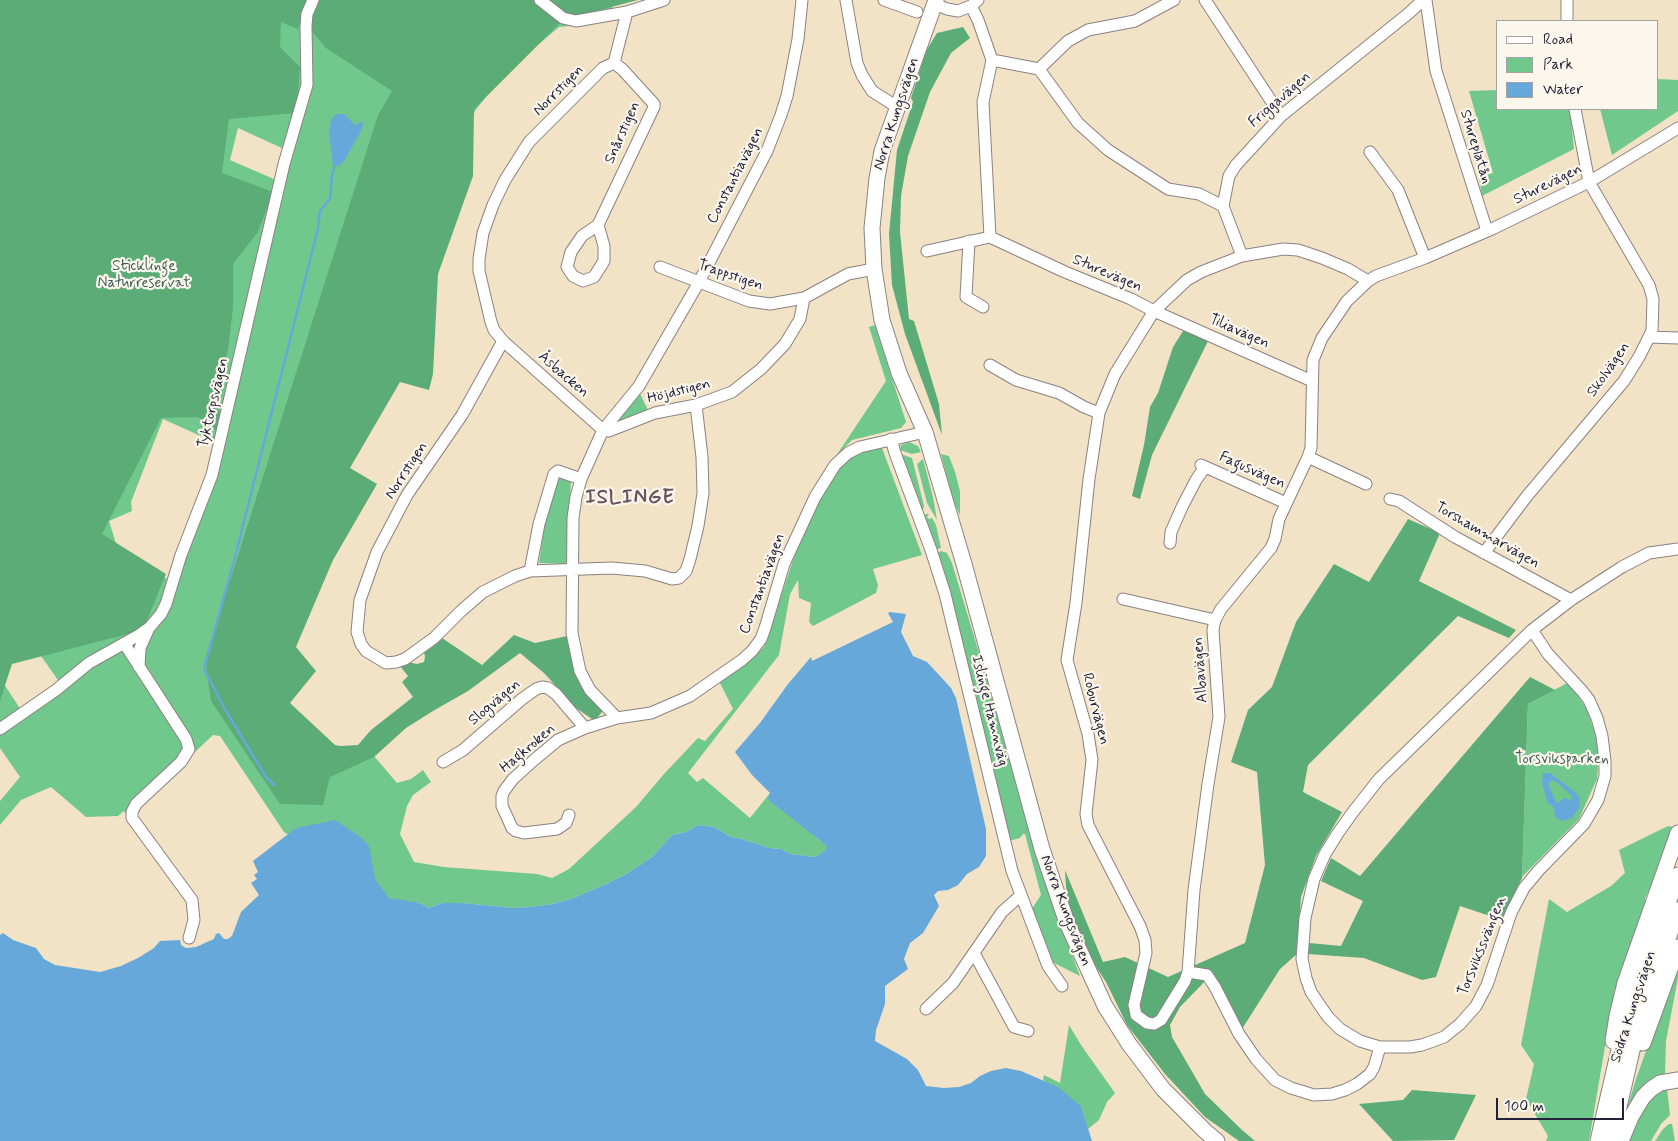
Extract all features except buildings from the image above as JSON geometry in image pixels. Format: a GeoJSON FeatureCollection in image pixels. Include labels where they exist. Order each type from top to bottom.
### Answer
{"type":"FeatureCollection","features":[{"type":"Feature","properties":{"kind":"main road","name":"Norra Kungsvägen"},"geometry":{"type":"LineString","coordinates":[[935,2],[882,151],[877,178],[872,228],[874,269],[882,320],[899,373],[925,432],[986,643],[1042,849],[1068,924],[1089,974],[1105,1006],[1124,1036],[1163,1089],[1217,1141]]}},
{"type":"Feature","properties":{"kind":"main road"},"geometry":{"type":"LineString","coordinates":[[1615,1095],[1612,1047],[1622,996],[1678,833]]}},
{"type":"Feature","properties":{"kind":"main road","name":"Södra Kungsvägen"},"geometry":{"type":"LineString","coordinates":[[1611,1141],[1621,1041],[1678,875]]}},
{"type":"Feature","properties":{"kind":"main road","name":"Södra Kungsvägen"},"geometry":{"type":"LineString","coordinates":[[1598,1141],[1634,1042],[1678,910]]}},
{"type":"Feature","properties":{"kind":"main road"},"geometry":{"type":"LineString","coordinates":[[1615,1095],[1644,1042],[1678,947]]}},
{"type":"Feature","properties":{"kind":"main road"},"geometry":{"type":"LineString","coordinates":[[1621,1141],[1637,1106],[1651,1089],[1660,1084],[1678,1080]]}},
{"type":"Feature","properties":{"kind":"street","name":"Tyktorpsvägen"},"geometry":{"type":"LineString","coordinates":[[0,729],[56,690],[89,663],[149,628],[166,604],[181,555],[212,475],[284,164],[307,85],[306,26],[307,14],[314,0]]}},
{"type":"Feature","properties":{"kind":"street"},"geometry":{"type":"LineString","coordinates":[[540,0],[557,15],[569,21],[582,21],[627,12],[664,0]]}},
{"type":"Feature","properties":{"kind":"street","name":"Constantiavägen"},"geometry":{"type":"LineString","coordinates":[[802,0],[798,39],[787,96],[767,151],[699,282],[639,386],[603,430],[581,479],[573,518],[572,633],[580,671],[590,690],[617,718],[651,713],[690,696],[752,651],[766,628],[784,564],[825,480],[835,465],[848,453],[860,447],[925,432]]}},
{"type":"Feature","properties":{"kind":"street"},"geometry":{"type":"LineString","coordinates":[[846,0],[857,63],[862,75],[872,91],[898,106]]}},
{"type":"Feature","properties":{"kind":"street"},"geometry":{"type":"LineString","coordinates":[[884,0],[917,12]]}},
{"type":"Feature","properties":{"kind":"street"},"geometry":{"type":"LineString","coordinates":[[1039,69],[1068,42],[1088,30],[1135,21],[1174,0]]}},
{"type":"Feature","properties":{"kind":"street"},"geometry":{"type":"LineString","coordinates":[[1205,0],[1281,116]]}},
{"type":"Feature","properties":{"kind":"street","name":"Friggavägen"},"geometry":{"type":"LineString","coordinates":[[1242,256],[1224,206],[1229,176],[1236,165],[1281,116],[1424,0]]}},
{"type":"Feature","properties":{"kind":"street","name":"Stureplatån"},"geometry":{"type":"LineString","coordinates":[[1424,0],[1436,71],[1487,231]]}},
{"type":"Feature","properties":{"kind":"street"},"geometry":{"type":"LineString","coordinates":[[1566,0],[1568,20]]}},
{"type":"Feature","properties":{"kind":"street"},"geometry":{"type":"LineString","coordinates":[[927,251],[990,237],[983,102],[992,60],[978,20],[975,3],[964,9],[952,10],[935,2]]}},
{"type":"Feature","properties":{"kind":"street"},"geometry":{"type":"LineString","coordinates":[[614,63],[627,12]]}},
{"type":"Feature","properties":{"kind":"street"},"geometry":{"type":"LineString","coordinates":[[992,60],[1039,69],[1078,123],[1108,150],[1168,189],[1199,194],[1224,206]]}},
{"type":"Feature","properties":{"kind":"street","name":"Snårstigen"},"geometry":{"type":"LineString","coordinates":[[598,225],[604,246],[604,261],[594,277],[583,281],[573,276],[567,267],[571,252],[582,236],[598,225],[654,107],[654,104],[614,63]]}},
{"type":"Feature","properties":{"kind":"street","name":"Norrstigen"},"geometry":{"type":"LineString","coordinates":[[614,63],[603,68],[529,142],[505,180],[493,205],[483,233],[479,271],[491,322],[494,330],[503,341],[462,415],[407,495],[377,552],[360,600],[357,619],[357,632],[360,644],[366,651],[386,662],[396,662],[405,659],[434,638],[461,611],[484,592],[515,576],[530,572],[612,568],[645,571],[672,579],[679,578],[686,571],[698,526],[703,493],[702,457],[696,405]]}},
{"type":"Feature","properties":{"kind":"street"},"geometry":{"type":"LineString","coordinates":[[1575,110],[1589,182]]}},
{"type":"Feature","properties":{"kind":"street","name":"Sturevägen"},"geometry":{"type":"LineString","coordinates":[[990,237],[1154,311],[1187,280],[1201,272],[1242,256],[1283,249],[1298,250],[1348,269],[1368,281],[1376,276],[1425,258],[1487,231],[1589,182],[1678,128]]}},
{"type":"Feature","properties":{"kind":"street"},"geometry":{"type":"LineString","coordinates":[[1370,152],[1398,190],[1425,258]]}},
{"type":"Feature","properties":{"kind":"street","name":"Skolvägen"},"geometry":{"type":"LineString","coordinates":[[1484,553],[1527,496],[1624,381],[1652,330],[1653,299],[1649,285],[1589,182]]}},
{"type":"Feature","properties":{"kind":"street"},"geometry":{"type":"LineString","coordinates":[[969,241],[966,297],[983,307]]}},
{"type":"Feature","properties":{"kind":"street","name":"Trappstigen"},"geometry":{"type":"LineString","coordinates":[[660,267],[749,301],[770,304],[804,298],[848,274],[874,269]]}},
{"type":"Feature","properties":{"kind":"street","name":"Albavägen"},"geometry":{"type":"LineString","coordinates":[[1147,1023],[1154,1024],[1160,1020],[1185,981],[1188,972],[1194,890],[1219,717],[1215,620],[1221,609],[1271,548],[1279,519],[1308,457],[1310,448],[1313,360],[1322,338],[1347,301],[1368,281]]}},
{"type":"Feature","properties":{"kind":"street","name":"Höjdstigen"},"geometry":{"type":"LineString","coordinates":[[603,430],[615,430],[655,413],[696,405],[732,392],[774,357],[785,344],[800,318],[804,298]]}},
{"type":"Feature","properties":{"kind":"street","name":"Tiliavägen"},"geometry":{"type":"LineString","coordinates":[[1154,311],[1312,381]]}},
{"type":"Feature","properties":{"kind":"street","name":"Roburvägen"},"geometry":{"type":"LineString","coordinates":[[1147,1023],[1136,1015],[1134,1005],[1146,953],[1145,940],[1140,926],[1088,825],[1086,814],[1092,760],[1088,734],[1067,660],[1076,603],[1089,479],[1099,414],[1115,374],[1154,311]]}},
{"type":"Feature","properties":{"kind":"street"},"geometry":{"type":"LineString","coordinates":[[1649,338],[1678,338]]}},
{"type":"Feature","properties":{"kind":"street","name":"Åsbacken"},"geometry":{"type":"LineString","coordinates":[[503,341],[603,430]]}},
{"type":"Feature","properties":{"kind":"street"},"geometry":{"type":"LineString","coordinates":[[990,365],[1016,380],[1059,393],[1099,414]]}},
{"type":"Feature","properties":{"kind":"street","name":"Islinge Hamnväg"},"geometry":{"type":"LineString","coordinates":[[891,439],[945,594],[1004,844],[1048,966],[1062,986]]}},
{"type":"Feature","properties":{"kind":"street"},"geometry":{"type":"LineString","coordinates":[[1308,457],[1366,484]]}},
{"type":"Feature","properties":{"kind":"street","name":"Fagusvägen"},"geometry":{"type":"LineString","coordinates":[[1170,543],[1171,532],[1203,466],[1286,503]]}},
{"type":"Feature","properties":{"kind":"street"},"geometry":{"type":"LineString","coordinates":[[530,572],[539,524],[554,474],[558,471],[581,479]]}},
{"type":"Feature","properties":{"kind":"street","name":"Torshammarvägen"},"geometry":{"type":"LineString","coordinates":[[1390,499],[1399,501],[1455,537],[1571,600]]}},
{"type":"Feature","properties":{"kind":"street","name":"Torsvikssvängen"},"geometry":{"type":"LineString","coordinates":[[1532,630],[1548,654],[1583,692],[1596,718],[1602,736],[1605,761],[1605,776],[1598,800],[1584,824],[1538,870],[1517,899],[1487,985],[1470,1014],[1444,1037],[1435,1041],[1410,1047],[1380,1047],[1360,1041],[1340,1029],[1328,1017],[1311,992],[1303,968],[1302,947],[1305,918],[1314,879],[1325,854],[1338,833],[1352,812],[1379,779],[1532,630],[1571,600],[1639,558],[1649,553],[1678,550]]}},
{"type":"Feature","properties":{"kind":"street"},"geometry":{"type":"LineString","coordinates":[[1124,599],[1215,620]]}},
{"type":"Feature","properties":{"kind":"street"},"geometry":{"type":"LineString","coordinates":[[139,667],[140,648],[149,628]]}},
{"type":"Feature","properties":{"kind":"street"},"geometry":{"type":"LineString","coordinates":[[124,643],[186,739],[189,749],[181,762],[136,804],[132,812],[132,818],[192,900],[194,920],[189,938]]}},
{"type":"Feature","properties":{"kind":"street","name":"Slogvägen"},"geometry":{"type":"LineString","coordinates":[[443,762],[463,750],[522,699],[542,687],[548,688],[556,694],[585,728]]}},
{"type":"Feature","properties":{"kind":"street","name":"Hagkroken"},"geometry":{"type":"LineString","coordinates":[[569,815],[566,823],[557,829],[524,833],[516,831],[512,828],[502,806],[502,796],[504,791],[534,760],[558,740],[585,728],[617,718]]}},
{"type":"Feature","properties":{"kind":"street"},"geometry":{"type":"LineString","coordinates":[[926,1009],[953,983],[1002,912],[1021,895]]}},
{"type":"Feature","properties":{"kind":"street"},"geometry":{"type":"LineString","coordinates":[[974,953],[1014,1027],[1028,1031]]}},
{"type":"Feature","properties":{"kind":"street"},"geometry":{"type":"LineString","coordinates":[[1188,972],[1207,975],[1239,1034],[1256,1059],[1275,1080],[1292,1088],[1314,1095],[1332,1094],[1345,1090],[1370,1074],[1380,1047]]}},
{"type":"Feature","properties":{"kind":"green space","name":"Sticklinge Naturreservat"},"geometry":{"type":"Polygon","coordinates":[[[0,0],[609,0],[618,19],[559,27],[499,80],[475,111],[456,149],[329,509],[282,692],[325,775],[374,756],[397,783],[411,779],[423,770],[431,782],[413,795],[407,806],[400,834],[414,862],[444,867],[537,874],[552,878],[569,869],[636,807],[698,738],[705,741],[733,709],[719,681],[755,656],[764,647],[800,539],[837,467],[853,455],[869,449],[882,448],[922,555],[873,569],[878,585],[876,593],[813,626],[809,622],[811,603],[799,598],[798,580],[790,594],[779,655],[688,773],[697,782],[703,778],[750,818],[770,793],[819,840],[825,843],[827,850],[816,857],[791,854],[781,849],[769,848],[731,837],[714,827],[698,825],[686,832],[672,835],[652,857],[628,873],[604,885],[571,899],[531,907],[513,908],[442,903],[429,908],[420,903],[394,900],[388,897],[284,832],[220,736],[213,735],[127,816],[124,811],[118,816],[86,817],[51,787],[21,800],[0,825],[0,801],[20,777],[0,748],[0,678],[21,710],[60,683],[34,646],[0,0]],[[238,128],[230,160],[276,180],[284,149],[238,128]],[[163,419],[131,502],[132,511],[109,521],[119,553],[167,579],[207,473],[214,442],[163,419]]]}},
{"type":"Feature","properties":{"kind":"green space"},"geometry":{"type":"Polygon","coordinates":[[[0,0],[309,0],[298,29],[281,22],[280,47],[300,67],[296,113],[229,119],[222,173],[273,192],[258,232],[233,264],[233,308],[228,351],[220,377],[219,433],[198,417],[161,418],[102,534],[166,574],[143,630],[12,664],[0,701],[0,0]]]}},
{"type":"Feature","properties":{"kind":"green space"},"geometry":{"type":"Polygon","coordinates":[[[320,0],[638,0],[577,16],[559,24],[474,109],[473,176],[438,274],[433,374],[429,390],[400,382],[350,468],[377,484],[333,560],[296,647],[316,671],[290,703],[335,745],[358,745],[371,730],[413,697],[402,682],[408,676],[400,666],[408,662],[417,664],[424,662],[424,651],[442,638],[482,665],[514,635],[535,643],[567,636],[574,668],[581,687],[604,709],[595,721],[576,708],[544,673],[520,653],[468,691],[406,728],[374,757],[330,777],[323,805],[280,804],[211,701],[205,659],[378,115],[392,91],[326,48],[308,27],[320,0]]]}},
{"type":"Feature","properties":{"kind":"green space"},"geometry":{"type":"Polygon","coordinates":[[[963,27],[970,38],[951,53],[930,92],[908,156],[901,196],[900,232],[909,319],[914,321],[939,404],[942,435],[905,334],[892,285],[889,234],[897,150],[913,102],[911,98],[926,51],[937,33],[963,27]]]}},
{"type":"Feature","properties":{"kind":"green space"},"geometry":{"type":"Polygon","coordinates":[[[1658,79],[1678,80],[1678,111],[1612,155],[1600,110],[1658,110],[1658,79]]]}},
{"type":"Feature","properties":{"kind":"green space"},"geometry":{"type":"Polygon","coordinates":[[[1496,90],[1496,110],[1570,110],[1574,149],[1482,196],[1479,177],[1493,173],[1469,91],[1496,90]]]}},
{"type":"Feature","properties":{"kind":"green space"},"geometry":{"type":"Polygon","coordinates":[[[875,325],[906,422],[901,428],[852,440],[836,456],[886,381],[869,327],[875,325]]]}},
{"type":"Feature","properties":{"kind":"green space"},"geometry":{"type":"Polygon","coordinates":[[[1185,328],[1208,341],[1152,455],[1140,499],[1132,496],[1144,445],[1150,407],[1158,393],[1173,347],[1185,328]]]}},
{"type":"Feature","properties":{"kind":"green space"},"geometry":{"type":"Polygon","coordinates":[[[639,392],[649,412],[619,425],[617,419],[639,392]]]}},
{"type":"Feature","properties":{"kind":"green space"},"geometry":{"type":"Polygon","coordinates":[[[909,442],[918,446],[921,452],[912,454],[900,450],[901,445],[909,442]]]}},
{"type":"Feature","properties":{"kind":"green space"},"geometry":{"type":"Polygon","coordinates":[[[901,454],[912,458],[924,506],[923,510],[901,454]]]}},
{"type":"Feature","properties":{"kind":"green space"},"geometry":{"type":"Polygon","coordinates":[[[941,454],[949,456],[955,472],[960,491],[960,515],[954,503],[941,454]]]}},
{"type":"Feature","properties":{"kind":"green space"},"geometry":{"type":"Polygon","coordinates":[[[923,459],[937,520],[927,503],[917,464],[923,459]]]}},
{"type":"Feature","properties":{"kind":"green space"},"geometry":{"type":"Polygon","coordinates":[[[559,477],[571,480],[567,564],[539,563],[547,508],[559,477]]]}},
{"type":"Feature","properties":{"kind":"green space"},"geometry":{"type":"Polygon","coordinates":[[[925,514],[929,514],[927,517],[929,519],[932,518],[936,525],[941,548],[938,549],[936,547],[924,517],[925,514]]]}},
{"type":"Feature","properties":{"kind":"green space"},"geometry":{"type":"Polygon","coordinates":[[[1408,519],[1440,533],[1419,581],[1516,630],[1509,638],[1458,616],[1308,765],[1303,792],[1342,812],[1316,856],[1301,897],[1297,954],[1280,969],[1242,1029],[1213,973],[1180,1007],[1170,1025],[1172,1037],[1205,1094],[1255,1141],[1239,1141],[1205,1117],[1165,1074],[1127,1025],[1106,982],[1089,956],[1067,901],[1065,870],[1103,962],[1125,957],[1168,977],[1245,943],[1265,865],[1257,772],[1231,762],[1248,710],[1272,687],[1296,622],[1334,564],[1369,582],[1408,519]]]}},
{"type":"Feature","properties":{"kind":"green space"},"geometry":{"type":"Polygon","coordinates":[[[941,551],[947,553],[952,563],[991,693],[1031,838],[1051,900],[1080,976],[1052,962],[1031,910],[1041,895],[1025,834],[1020,838],[1009,841],[937,553],[941,551]]]}},
{"type":"Feature","properties":{"kind":"green space"},"geometry":{"type":"Polygon","coordinates":[[[1530,677],[1555,690],[1528,704],[1522,878],[1502,920],[1460,906],[1436,977],[1422,980],[1364,958],[1308,954],[1309,943],[1341,946],[1363,901],[1321,881],[1331,858],[1360,876],[1530,677]]]}},
{"type":"Feature","properties":{"kind":"green space","name":"Torsviksparken"},"geometry":{"type":"Polygon","coordinates":[[[1569,682],[1587,710],[1596,736],[1599,754],[1597,779],[1579,819],[1522,877],[1528,704],[1569,682]]]}},
{"type":"Feature","properties":{"kind":"green space"},"geometry":{"type":"Polygon","coordinates":[[[1668,826],[1673,827],[1659,870],[1645,898],[1647,904],[1609,1023],[1589,1141],[1546,1141],[1548,1136],[1526,1099],[1534,1064],[1521,1045],[1549,899],[1567,912],[1611,886],[1625,873],[1619,850],[1668,826]]]}},
{"type":"Feature","properties":{"kind":"green space"},"geometry":{"type":"Polygon","coordinates":[[[1678,961],[1678,978],[1666,1041],[1665,1075],[1623,1122],[1636,1079],[1678,961]]]}},
{"type":"Feature","properties":{"kind":"green space"},"geometry":{"type":"Polygon","coordinates":[[[1069,1025],[1115,1093],[1107,1102],[1099,1120],[1088,1129],[1081,1106],[1043,1080],[1044,1075],[1060,1083],[1069,1025]]]}},
{"type":"Feature","properties":{"kind":"green space"},"geometry":{"type":"Polygon","coordinates":[[[1667,1088],[1670,1115],[1661,1124],[1651,1141],[1627,1141],[1649,1097],[1667,1088]]]}},
{"type":"Feature","properties":{"kind":"green space"},"geometry":{"type":"Polygon","coordinates":[[[1412,1090],[1476,1095],[1454,1140],[1393,1141],[1359,1104],[1403,1100],[1412,1090]]]}},
{"type":"Feature","properties":{"kind":"green space"},"geometry":{"type":"Polygon","coordinates":[[[1672,1124],[1675,1141],[1655,1141],[1663,1129],[1672,1124]]]}},
{"type":"Feature","properties":{"kind":"water"},"geometry":{"type":"Polygon","coordinates":[[[336,114],[344,114],[355,125],[363,121],[362,129],[344,161],[339,166],[333,165],[329,132],[331,120],[336,114]]]}},
{"type":"Feature","properties":{"kind":"water"},"geometry":{"type":"Polygon","coordinates":[[[888,613],[906,614],[901,632],[913,656],[927,662],[951,688],[956,698],[986,829],[986,856],[979,867],[967,874],[958,885],[948,890],[938,891],[934,895],[939,906],[923,933],[910,943],[904,959],[908,969],[885,986],[885,1004],[876,1030],[875,1041],[907,1059],[918,1070],[926,1086],[959,1087],[971,1083],[991,1071],[1006,1068],[1021,1071],[1058,1087],[1081,1106],[1092,1141],[0,1141],[0,935],[3,933],[13,940],[36,948],[44,959],[55,965],[100,972],[121,966],[138,958],[154,948],[160,941],[180,940],[181,945],[186,948],[196,947],[214,939],[216,934],[219,933],[224,939],[228,939],[232,936],[241,912],[259,895],[251,883],[257,879],[254,875],[258,872],[253,861],[296,828],[335,820],[362,838],[369,846],[375,879],[389,898],[420,903],[429,908],[442,903],[513,908],[531,907],[571,899],[628,873],[652,857],[672,835],[686,832],[698,825],[714,827],[731,837],[769,848],[781,849],[791,854],[816,857],[826,850],[827,846],[770,801],[768,798],[770,793],[752,775],[735,752],[811,657],[812,661],[893,622],[888,613]]]}},
{"type":"Feature","properties":{"kind":"water"},"geometry":{"type":"Polygon","coordinates":[[[1543,773],[1550,773],[1575,792],[1580,798],[1580,807],[1572,818],[1562,821],[1555,817],[1554,809],[1552,805],[1548,804],[1542,783],[1543,773]],[[1552,780],[1548,784],[1556,802],[1560,802],[1564,798],[1572,799],[1571,795],[1552,780]]]}},
{"type":"Feature","properties":{"kind":"waterway"},"geometry":{"type":"LineString","coordinates":[[274,785],[266,777],[226,711],[204,669],[234,561],[318,229],[320,211],[330,199],[332,175],[335,165]]}},
{"type":"Feature","properties":{"kind":"district","name":"ISLINGE"},"geometry":{"type":"Point","coordinates":[630,499]}}]}
